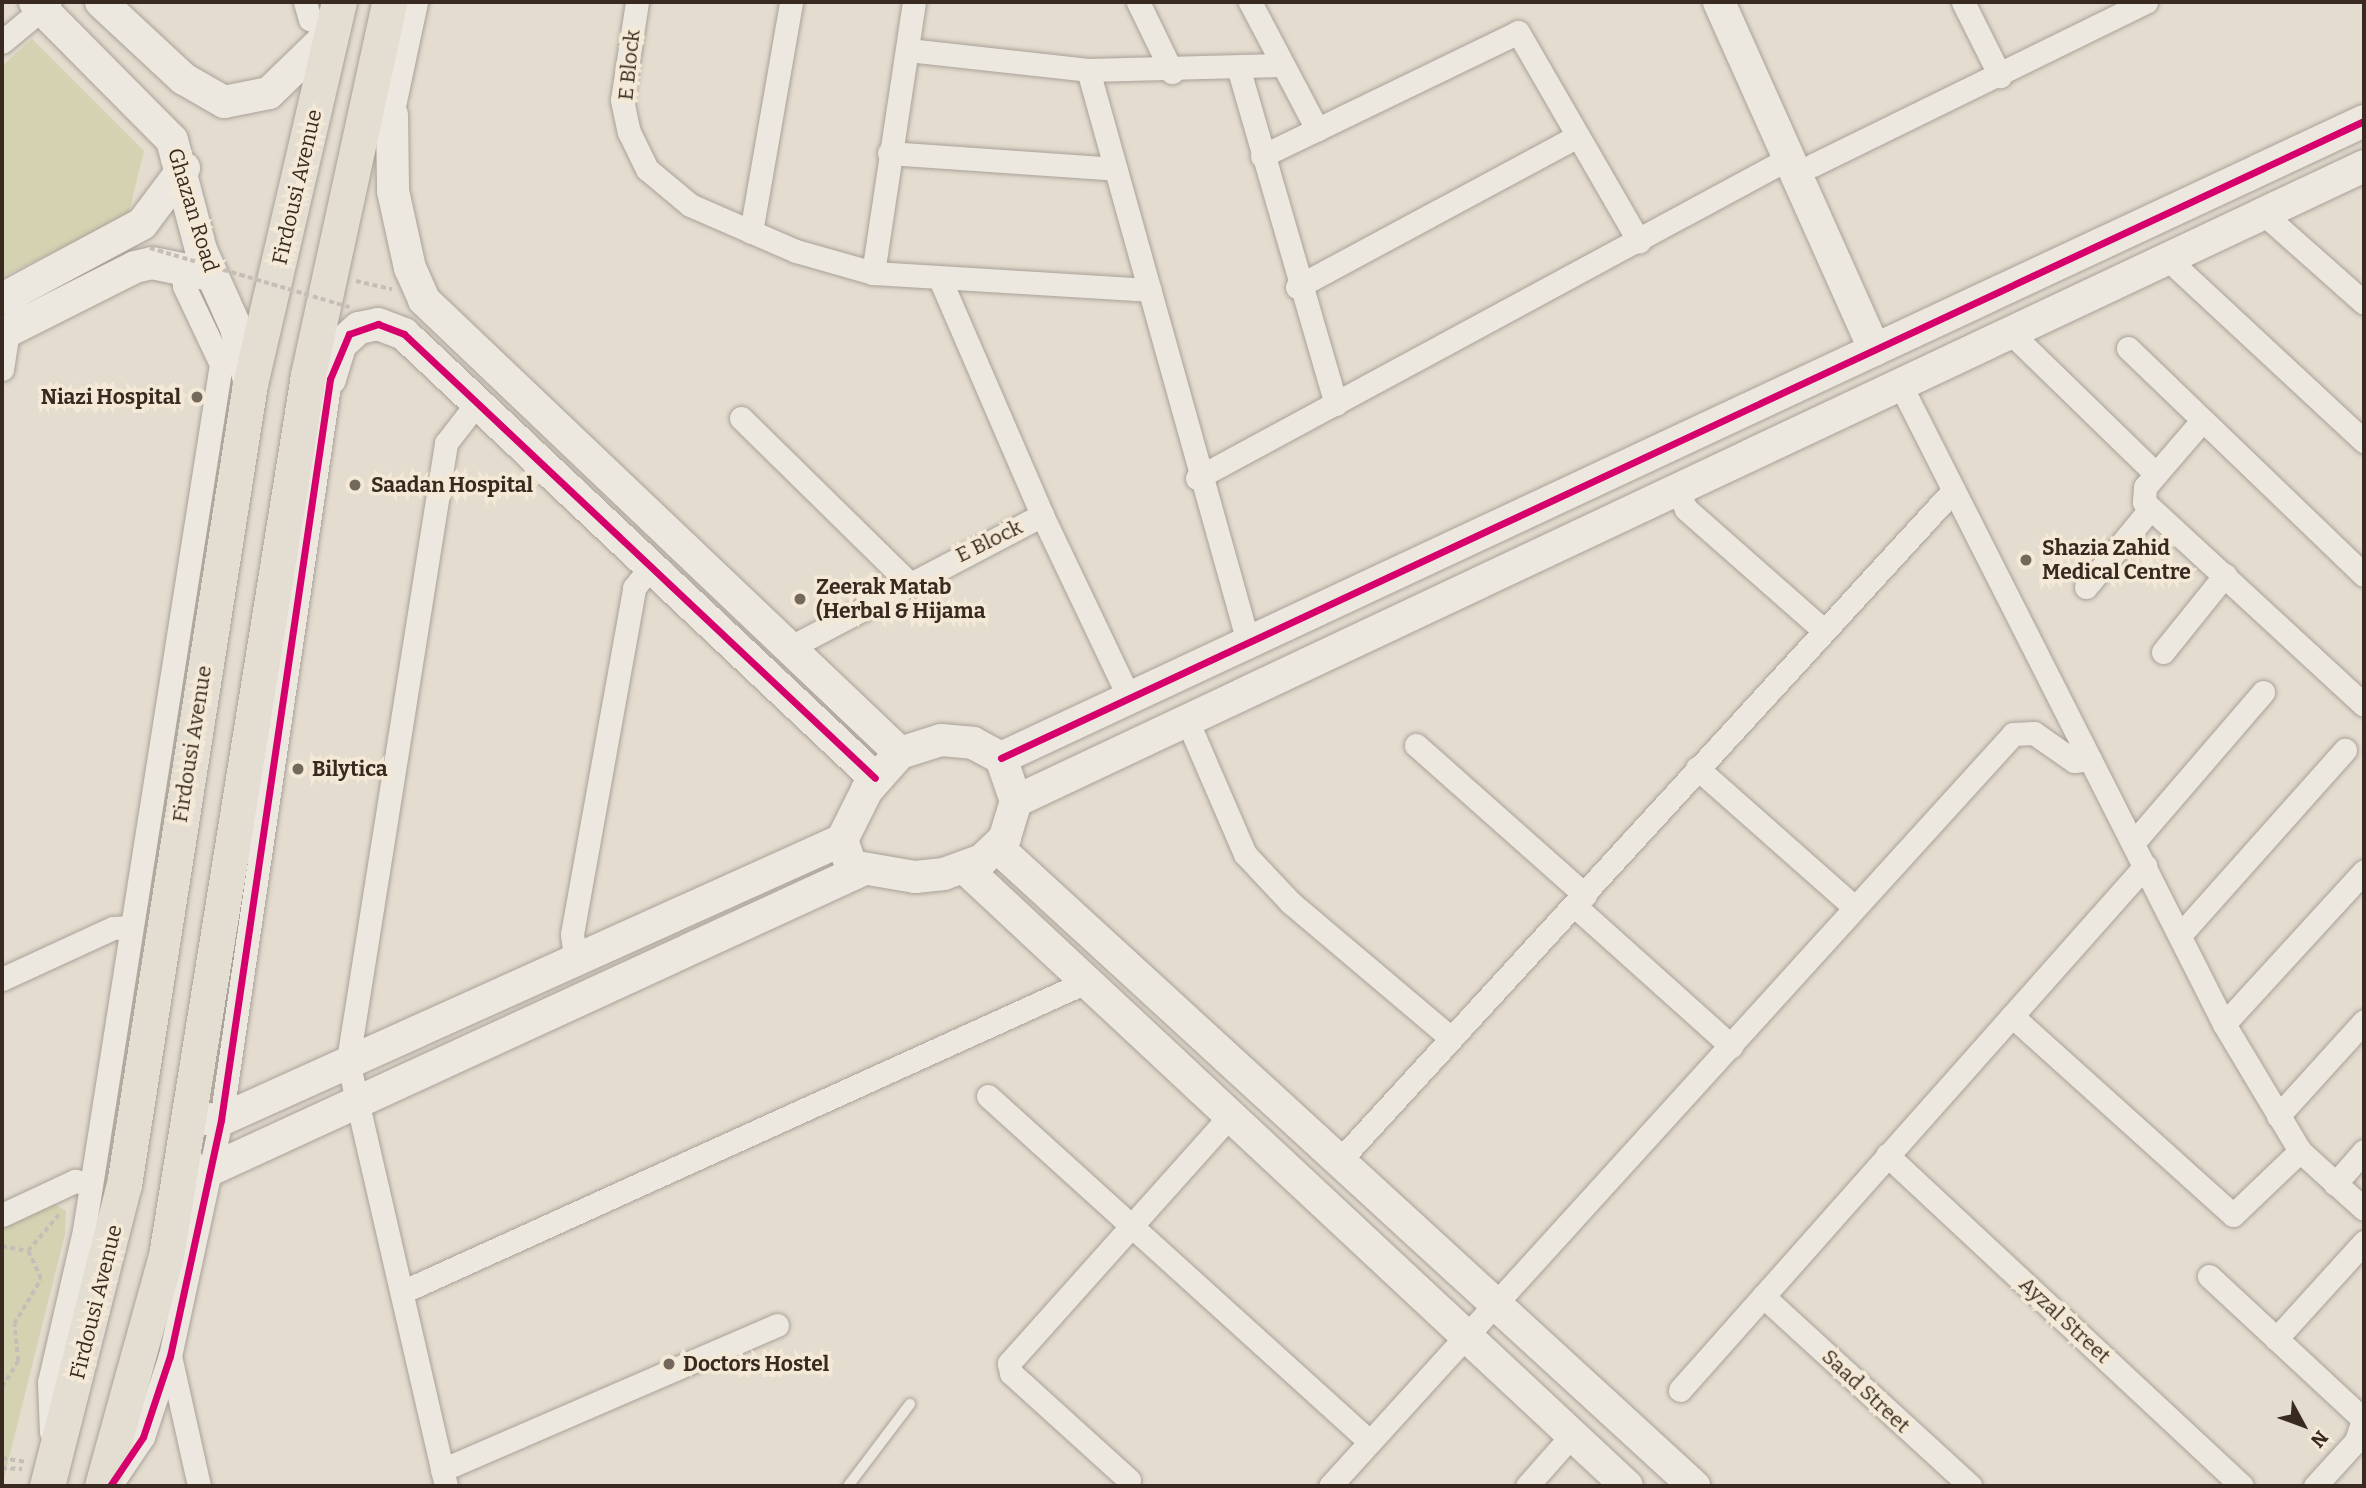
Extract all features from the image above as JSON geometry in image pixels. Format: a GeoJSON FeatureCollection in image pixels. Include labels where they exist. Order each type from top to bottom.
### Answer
{"type":"FeatureCollection","features":[{"type":"Feature","properties":{"kind":"main road"},"geometry":{"type":"LineString","coordinates":[[102,1486],[195,1171],[204,1119],[208,986],[319,377],[381,111],[389,2]]}},
{"type":"Feature","properties":{"kind":"main road","name":"Firdousi Avenue"},"geometry":{"type":"LineString","coordinates":[[45,1480],[124,1185],[146,928],[250,384],[337,16]]}},
{"type":"Feature","properties":{"kind":"main road"},"geometry":{"type":"LineString","coordinates":[[146,928],[171,946],[169,1014],[184,1020],[208,986]]}},
{"type":"Feature","properties":{"kind":"street"},"geometry":{"type":"LineString","coordinates":[[101,2],[184,79],[224,102],[269,93],[337,16]]}},
{"type":"Feature","properties":{"kind":"street"},"geometry":{"type":"LineString","coordinates":[[304,2],[310,19],[337,16]]}},
{"type":"Feature","properties":{"kind":"street"},"geometry":{"type":"LineString","coordinates":[[416,2],[381,111],[393,191],[410,268],[424,300],[900,753]]}},
{"type":"Feature","properties":{"kind":"street","name":"E Block"},"geometry":{"type":"LineString","coordinates":[[637,2],[622,100],[636,152],[675,195],[751,232],[873,273],[1149,290]]}},
{"type":"Feature","properties":{"kind":"street"},"geometry":{"type":"LineString","coordinates":[[751,232],[791,2]]}},
{"type":"Feature","properties":{"kind":"street"},"geometry":{"type":"LineString","coordinates":[[873,273],[889,153],[914,2]]}},
{"type":"Feature","properties":{"kind":"street"},"geometry":{"type":"LineString","coordinates":[[1138,2],[1172,72]]}},
{"type":"Feature","properties":{"kind":"street"},"geometry":{"type":"LineString","coordinates":[[1250,2],[1317,129]]}},
{"type":"Feature","properties":{"kind":"street"},"geometry":{"type":"LineString","coordinates":[[1719,2],[1802,161]]}},
{"type":"Feature","properties":{"kind":"street"},"geometry":{"type":"LineString","coordinates":[[1737,2],[1802,161],[1885,345]]}},
{"type":"Feature","properties":{"kind":"street"},"geometry":{"type":"LineString","coordinates":[[1963,2],[2000,76]]}},
{"type":"Feature","properties":{"kind":"street"},"geometry":{"type":"LineString","coordinates":[[1197,478],[1639,242],[1802,161],[2000,76],[2146,2]]}},
{"type":"Feature","properties":{"kind":"street"},"geometry":{"type":"LineString","coordinates":[[2,42],[41,3]]}},
{"type":"Feature","properties":{"kind":"street","name":"Ghazan Road"},"geometry":{"type":"LineString","coordinates":[[41,3],[157,120],[184,169],[197,272],[236,328],[250,384]]}},
{"type":"Feature","properties":{"kind":"street"},"geometry":{"type":"LineString","coordinates":[[1262,156],[1518,32],[1639,242]]}},
{"type":"Feature","properties":{"kind":"street"},"geometry":{"type":"LineString","coordinates":[[908,51],[1088,69],[1172,72],[1281,65]]}},
{"type":"Feature","properties":{"kind":"street"},"geometry":{"type":"LineString","coordinates":[[1238,67],[1297,287],[1336,404]]}},
{"type":"Feature","properties":{"kind":"street"},"geometry":{"type":"LineString","coordinates":[[1088,69],[1197,478],[1248,642]]}},
{"type":"Feature","properties":{"kind":"street"},"geometry":{"type":"LineString","coordinates":[[204,1119],[348,1060],[842,840],[875,778],[900,753],[919,743],[956,740],[1001,758],[1735,418],[1885,345],[1976,306],[2364,121]]}},
{"type":"Feature","properties":{"kind":"street"},"geometry":{"type":"LineString","coordinates":[[1297,287],[1578,136]]}},
{"type":"Feature","properties":{"kind":"street"},"geometry":{"type":"LineString","coordinates":[[889,153],[1115,169]]}},
{"type":"Feature","properties":{"kind":"street"},"geometry":{"type":"LineString","coordinates":[[1016,801],[2003,341],[2364,166]]}},
{"type":"Feature","properties":{"kind":"street"},"geometry":{"type":"LineString","coordinates":[[2,299],[142,224],[184,169]]}},
{"type":"Feature","properties":{"kind":"street"},"geometry":{"type":"LineString","coordinates":[[2265,215],[2364,303]]}},
{"type":"Feature","properties":{"kind":"street"},"geometry":{"type":"LineString","coordinates":[[2170,261],[2364,441]]}},
{"type":"Feature","properties":{"kind":"street"},"geometry":{"type":"LineString","coordinates":[[2,369],[5,332],[135,267],[197,272]]}},
{"type":"Feature","properties":{"kind":"street"},"geometry":{"type":"LineString","coordinates":[[45,1480],[49,1382],[146,928],[221,364],[184,286],[197,272]]}},
{"type":"Feature","properties":{"kind":"street","name":"E Block"},"geometry":{"type":"LineString","coordinates":[[940,279],[1042,515],[1129,697]]}},
{"type":"Feature","properties":{"kind":"street"},"geometry":{"type":"LineString","coordinates":[[1976,306],[2003,341],[2156,474]]}},
{"type":"Feature","properties":{"kind":"street"},"geometry":{"type":"LineString","coordinates":[[204,1119],[319,377],[349,334],[378,324],[404,334],[648,570],[875,778]]}},
{"type":"Feature","properties":{"kind":"street"},"geometry":{"type":"LineString","coordinates":[[2128,348],[2200,423],[2364,575]]}},
{"type":"Feature","properties":{"kind":"street"},"geometry":{"type":"LineString","coordinates":[[1799,386],[1818,428]]}},
{"type":"Feature","properties":{"kind":"street"},"geometry":{"type":"LineString","coordinates":[[1902,388],[1950,494],[2134,842],[2224,1024],[2301,1151],[2364,1209]]}},
{"type":"Feature","properties":{"kind":"street"},"geometry":{"type":"LineString","coordinates":[[477,403],[446,443],[348,1060],[360,1102],[444,1478],[777,1325]]}},
{"type":"Feature","properties":{"kind":"street"},"geometry":{"type":"LineString","coordinates":[[741,418],[907,581]]}},
{"type":"Feature","properties":{"kind":"street"},"geometry":{"type":"LineString","coordinates":[[1735,418],[1749,460]]}},
{"type":"Feature","properties":{"kind":"street"},"geometry":{"type":"LineString","coordinates":[[2200,423],[2142,494],[2150,509],[2364,705]]}},
{"type":"Feature","properties":{"kind":"street"},"geometry":{"type":"LineString","coordinates":[[1677,491],[1686,509],[1822,629]]}},
{"type":"Feature","properties":{"kind":"street"},"geometry":{"type":"LineString","coordinates":[[1340,1160],[1580,900],[1822,629],[1950,494]]}},
{"type":"Feature","properties":{"kind":"street"},"geometry":{"type":"LineString","coordinates":[[2086,587],[2150,509]]}},
{"type":"Feature","properties":{"kind":"street","name":"E Block"},"geometry":{"type":"LineString","coordinates":[[789,648],[907,581],[1042,515]]}},
{"type":"Feature","properties":{"kind":"street"},"geometry":{"type":"LineString","coordinates":[[575,958],[572,934],[634,588],[648,570]]}},
{"type":"Feature","properties":{"kind":"street"},"geometry":{"type":"LineString","coordinates":[[2163,652],[2225,575]]}},
{"type":"Feature","properties":{"kind":"street"},"geometry":{"type":"LineString","coordinates":[[2134,842],[2263,692]]}},
{"type":"Feature","properties":{"kind":"street"},"geometry":{"type":"LineString","coordinates":[[1187,720],[1245,854],[1291,902],[1451,1038]]}},
{"type":"Feature","properties":{"kind":"street"},"geometry":{"type":"LineString","coordinates":[[1330,1486],[1495,1300],[1731,1046],[1853,906],[2013,734],[2034,733],[2074,761],[2090,759]]}},
{"type":"Feature","properties":{"kind":"street"},"geometry":{"type":"LineString","coordinates":[[1416,745],[1731,1046]]}},
{"type":"Feature","properties":{"kind":"street"},"geometry":{"type":"LineString","coordinates":[[2180,935],[2345,750]]}},
{"type":"Feature","properties":{"kind":"street"},"geometry":{"type":"LineString","coordinates":[[842,840],[846,859],[862,870],[915,877],[967,869],[997,847],[1012,824],[1016,801],[1001,758]]}},
{"type":"Feature","properties":{"kind":"street"},"geometry":{"type":"LineString","coordinates":[[1697,768],[1853,906]]}},
{"type":"Feature","properties":{"kind":"street"},"geometry":{"type":"LineString","coordinates":[[997,847],[1495,1300],[1694,1486]]}},
{"type":"Feature","properties":{"kind":"street"},"geometry":{"type":"LineString","coordinates":[[1680,1390],[2145,866]]}},
{"type":"Feature","properties":{"kind":"street"},"geometry":{"type":"LineString","coordinates":[[967,869],[1627,1486]]}},
{"type":"Feature","properties":{"kind":"street"},"geometry":{"type":"LineString","coordinates":[[110,1486],[143,1437],[170,1356],[195,1171],[360,1102],[862,870]]}},
{"type":"Feature","properties":{"kind":"street"},"geometry":{"type":"LineString","coordinates":[[2224,1024],[2364,872]]}},
{"type":"Feature","properties":{"kind":"street"},"geometry":{"type":"LineString","coordinates":[[2,979],[113,928],[146,928]]}},
{"type":"Feature","properties":{"kind":"street"},"geometry":{"type":"LineString","coordinates":[[402,1292],[1088,981]]}},
{"type":"Feature","properties":{"kind":"street"},"geometry":{"type":"LineString","coordinates":[[2012,1016],[2225,1212],[2238,1215],[2301,1151]]}},
{"type":"Feature","properties":{"kind":"street"},"geometry":{"type":"LineString","coordinates":[[2278,1115],[2364,1021]]}},
{"type":"Feature","properties":{"kind":"street"},"geometry":{"type":"LineString","coordinates":[[988,1096],[1369,1441]]}},
{"type":"Feature","properties":{"kind":"street"},"geometry":{"type":"LineString","coordinates":[[1129,1480],[1011,1373],[1009,1363],[1231,1115]]}},
{"type":"Feature","properties":{"kind":"street"},"geometry":{"type":"LineString","coordinates":[[2335,1184],[2364,1151]]}},
{"type":"Feature","properties":{"kind":"street","name":"Ayzal Street"},"geometry":{"type":"LineString","coordinates":[[1887,1154],[2242,1486]]}},
{"type":"Feature","properties":{"kind":"street"},"geometry":{"type":"LineString","coordinates":[[2,1215],[75,1181],[90,1184]]}},
{"type":"Feature","properties":{"kind":"street"},"geometry":{"type":"LineString","coordinates":[[2276,1339],[2364,1242]]}},
{"type":"Feature","properties":{"kind":"street"},"geometry":{"type":"LineString","coordinates":[[2209,1276],[2363,1417],[2360,1445],[2315,1486]]}},
{"type":"Feature","properties":{"kind":"street","name":"Saad Street"},"geometry":{"type":"LineString","coordinates":[[1763,1296],[1970,1486]]}},
{"type":"Feature","properties":{"kind":"street"},"geometry":{"type":"LineString","coordinates":[[170,1356],[199,1486]]}},
{"type":"Feature","properties":{"kind":"street"},"geometry":{"type":"LineString","coordinates":[[1527,1486],[1572,1435]]}},
{"type":"Feature","properties":{"kind":"lane"},"geometry":{"type":"LineString","coordinates":[[848,1486],[910,1404]]}},
{"type":"Feature","properties":{"kind":"path"},"geometry":{"type":"LineString","coordinates":[[150,248],[349,307],[354,281],[391,289]]}},
{"type":"Feature","properties":{"kind":"path"},"geometry":{"type":"LineString","coordinates":[[29,1251],[90,1184]]}},
{"type":"Feature","properties":{"kind":"path"},"geometry":{"type":"LineString","coordinates":[[2,1246],[29,1251]]}},
{"type":"Feature","properties":{"kind":"path"},"geometry":{"type":"LineString","coordinates":[[2,1387],[18,1361],[14,1324],[41,1279],[29,1251]]}},
{"type":"Feature","properties":{"kind":"shaded area"},"geometry":{"type":"Polygon","coordinates":[[[32,39],[144,151],[128,216],[2,277],[2,66],[32,39]]]}},
{"type":"Feature","properties":{"kind":"shaded area"},"geometry":{"type":"Polygon","coordinates":[[[53,1203],[66,1211],[65,1234],[2,1486],[2,1228],[53,1203]]]}},
{"type":"Feature","properties":{"kind":"cycle path"},"geometry":{"type":"LineString","coordinates":[[1001,758],[2364,121]]}},
{"type":"Feature","properties":{"kind":"cycle path"},"geometry":{"type":"LineString","coordinates":[[110,1486],[143,1437],[170,1356],[221,1120],[330,379],[349,334],[378,324],[404,334],[875,778]]}},
{"type":"Feature","properties":{"kind":"place","name":"Niazi Hospital"},"geometry":{"type":"Point","coordinates":[197,397]}},
{"type":"Feature","properties":{"kind":"place","name":"Saadan Hospital"},"geometry":{"type":"Point","coordinates":[355,485]}},
{"type":"Feature","properties":{"kind":"place","name":"Shazia Zahid Medical Centre"},"geometry":{"type":"Point","coordinates":[2026,560]}},
{"type":"Feature","properties":{"kind":"place","name":"Zeerak Matab (Herbal & Hijama"},"geometry":{"type":"Point","coordinates":[800,599]}},
{"type":"Feature","properties":{"kind":"place","name":"Bilytica"},"geometry":{"type":"Point","coordinates":[298,769]}},
{"type":"Feature","properties":{"kind":"place","name":"Doctors Hostel"},"geometry":{"type":"Point","coordinates":[669,1364]}}]}
